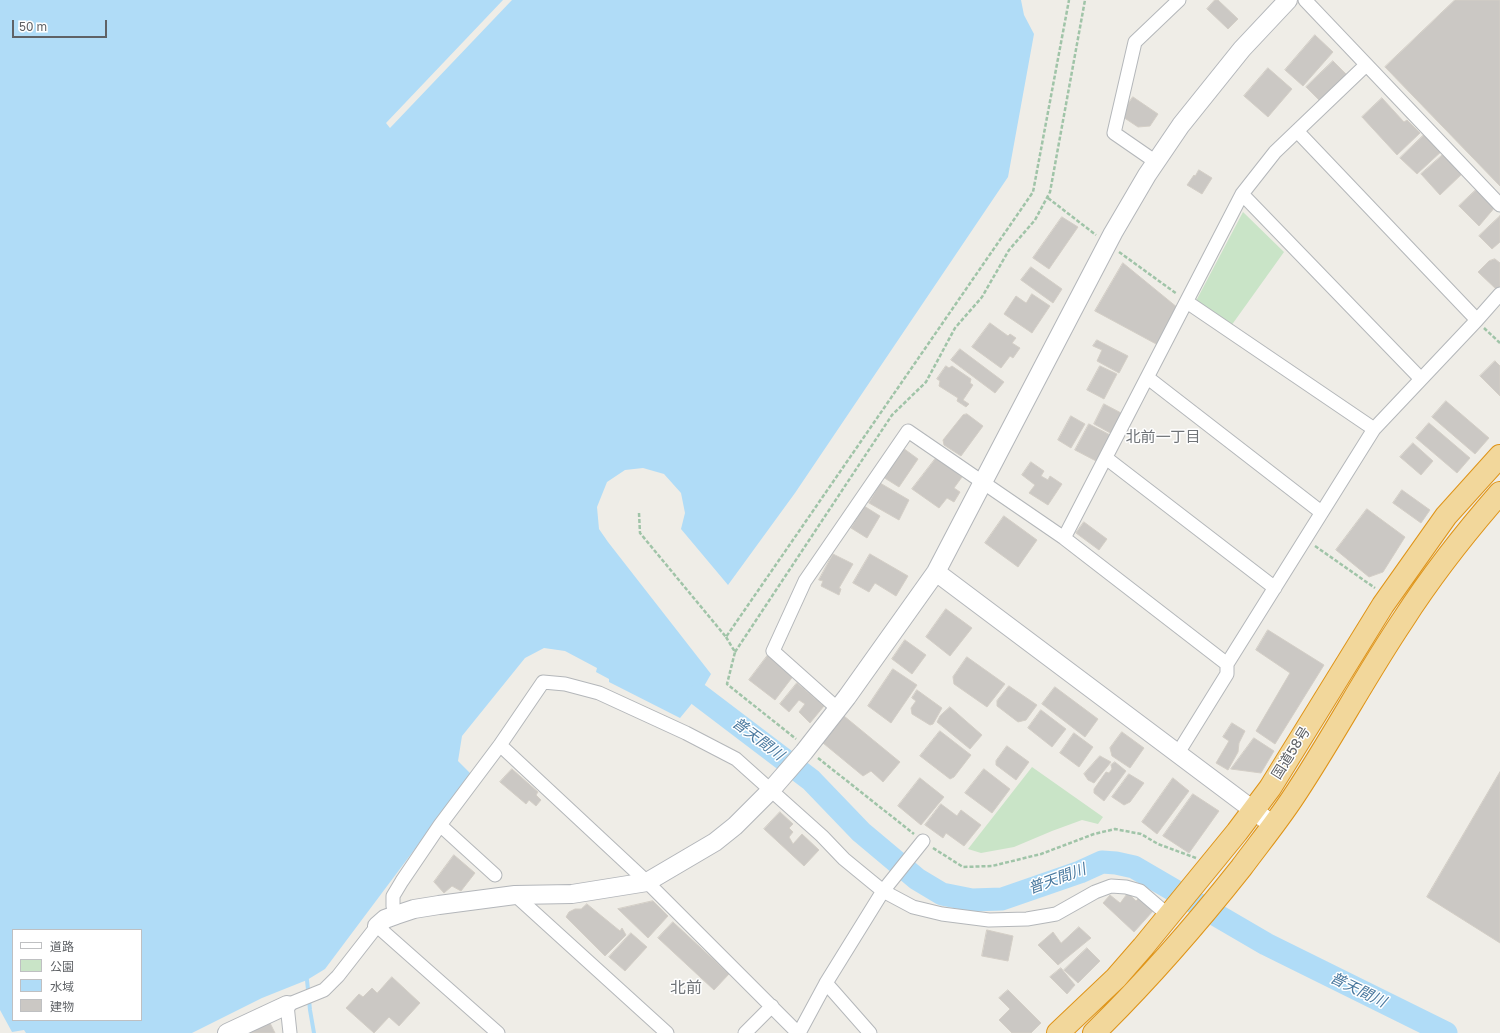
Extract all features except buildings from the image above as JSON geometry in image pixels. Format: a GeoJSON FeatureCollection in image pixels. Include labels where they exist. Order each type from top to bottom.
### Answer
{"type":"FeatureCollection","features":[{"type":"Feature","properties":{"kind":"highway","name":"国道58号"},"geometry":{"type":"LineString","coordinates":[[1058,1033],[1116,978],[1200,869],[1254,810],[1270,788],[1383,605],[1446,516],[1500,456]]}},
{"type":"Feature","properties":{"kind":"highway","name":"国道58号"},"geometry":{"type":"LineString","coordinates":[[1094,1033],[1135,993],[1198,923],[1273,825],[1297,791],[1403,620],[1468,530],[1500,493]]}},
{"type":"Feature","properties":{"kind":"street"},"geometry":{"type":"LineString","coordinates":[[1156,162],[1114,133],[1135,42],[1179,0]]}},
{"type":"Feature","properties":{"kind":"street"},"geometry":{"type":"LineString","coordinates":[[227,1033],[291,1003],[324,990],[338,976],[377,926],[385,919],[414,909],[516,895],[572,894],[647,882],[715,842],[735,826],[806,750],[838,709],[936,572],[1113,233],[1156,162],[1181,125],[1242,49],[1288,0]]}},
{"type":"Feature","properties":{"kind":"street"},"geometry":{"type":"LineString","coordinates":[[1305,0],[1500,205]]}},
{"type":"Feature","properties":{"kind":"street"},"geometry":{"type":"LineString","coordinates":[[1064,538],[1242,194],[1275,152],[1366,65]]}},
{"type":"Feature","properties":{"kind":"street"},"geometry":{"type":"LineString","coordinates":[[1297,131],[1477,320]]}},
{"type":"Feature","properties":{"kind":"street"},"geometry":{"type":"LineString","coordinates":[[1242,194],[1421,379]]}},
{"type":"Feature","properties":{"kind":"street"},"geometry":{"type":"LineString","coordinates":[[1178,753],[1227,674],[1226,664],[1374,428],[1500,294]]}},
{"type":"Feature","properties":{"kind":"street"},"geometry":{"type":"LineString","coordinates":[[1187,302],[1374,428]]}},
{"type":"Feature","properties":{"kind":"street"},"geometry":{"type":"LineString","coordinates":[[1148,378],[1321,512]]}},
{"type":"Feature","properties":{"kind":"street"},"geometry":{"type":"LineString","coordinates":[[838,709],[773,651],[805,581],[908,431],[1064,538],[1226,664]]}},
{"type":"Feature","properties":{"kind":"street"},"geometry":{"type":"LineString","coordinates":[[1106,458],[1275,588]]}},
{"type":"Feature","properties":{"kind":"street"},"geometry":{"type":"LineString","coordinates":[[936,572],[1273,825]]}},
{"type":"Feature","properties":{"kind":"street"},"geometry":{"type":"LineString","coordinates":[[396,915],[393,906],[394,896],[397,889],[440,825],[500,745],[543,682],[565,684],[600,693],[736,759],[773,787],[844,859],[913,907],[942,914],[989,920],[1027,919],[1056,914],[1095,892],[1111,886],[1126,887],[1140,891],[1168,909]]}},
{"type":"Feature","properties":{"kind":"street"},"geometry":{"type":"LineString","coordinates":[[500,745],[647,882],[798,1033],[826,983],[886,887],[923,841]]}},
{"type":"Feature","properties":{"kind":"street"},"geometry":{"type":"LineString","coordinates":[[440,825],[495,875]]}},
{"type":"Feature","properties":{"kind":"street"},"geometry":{"type":"LineString","coordinates":[[516,895],[667,1033]]}},
{"type":"Feature","properties":{"kind":"street"},"geometry":{"type":"LineString","coordinates":[[377,926],[498,1033]]}},
{"type":"Feature","properties":{"kind":"street"},"geometry":{"type":"LineString","coordinates":[[826,983],[870,1033]]}},
{"type":"Feature","properties":{"kind":"street"},"geometry":{"type":"LineString","coordinates":[[290,1033],[291,1003]]}},
{"type":"Feature","properties":{"kind":"street"},"geometry":{"type":"LineString","coordinates":[[745,1033],[772,1006]]}},
{"type":"Feature","properties":{"kind":"path"},"geometry":{"type":"LineString","coordinates":[[726,637],[1033,192],[1069,0]]}},
{"type":"Feature","properties":{"kind":"path"},"geometry":{"type":"LineString","coordinates":[[1086,0],[1048,198],[1035,220],[1009,250],[982,297],[955,328],[926,382],[892,416],[735,652],[727,684],[806,750],[923,841],[963,867],[992,866],[1042,854],[1094,834],[1115,829],[1141,834],[1200,869]]}},
{"type":"Feature","properties":{"kind":"path"},"geometry":{"type":"LineString","coordinates":[[1477,320],[1500,344]]}},
{"type":"Feature","properties":{"kind":"path"},"geometry":{"type":"LineString","coordinates":[[639,513],[640,533],[726,637],[735,652]]}},
{"type":"Feature","properties":{"kind":"path"},"geometry":{"type":"LineString","coordinates":[[1305,539],[1378,589]]}},
{"type":"Feature","properties":{"kind":"green space"},"geometry":{"type":"Polygon","coordinates":[[[1243,212],[1284,252],[1231,326],[1196,301],[1243,212]]]}},
{"type":"Feature","properties":{"kind":"green space"},"geometry":{"type":"Polygon","coordinates":[[[1032,767],[1103,817],[1098,824],[1082,820],[1014,847],[981,853],[968,849],[1032,767]]]}},
{"type":"Feature","properties":{"kind":"water"},"geometry":{"type":"Polygon","coordinates":[[[0,0],[503,0],[386,123],[390,128],[512,0],[1021,0],[1024,15],[1034,34],[1008,177],[795,493],[728,585],[681,529],[685,513],[681,493],[664,474],[643,468],[625,470],[607,482],[597,507],[599,529],[711,674],[699,695],[680,718],[609,682],[609,679],[596,672],[597,668],[565,651],[544,648],[525,658],[462,736],[458,761],[471,774],[325,969],[307,980],[262,998],[192,1033],[26,1033],[24,1030],[12,1032],[0,1010],[0,0]]]}},
{"type":"Feature","properties":{"kind":"waterway","name":"普天間川"},"geometry":{"type":"LineString","coordinates":[[699,695],[811,780],[861,832],[917,879],[942,894],[972,900],[1002,899],[1080,872],[1102,862],[1134,867],[1266,944],[1446,1033]]}},
{"type":"Feature","properties":{"kind":"waterway"},"geometry":{"type":"LineString","coordinates":[[307,980],[314,1033]]}},
{"type":"Feature","properties":{"kind":"district","name":"北前一丁目"},"geometry":{"type":"Point","coordinates":[1163,437]}},
{"type":"Feature","properties":{"kind":"district","name":"北前"},"geometry":{"type":"Point","coordinates":[686,988]}}]}
